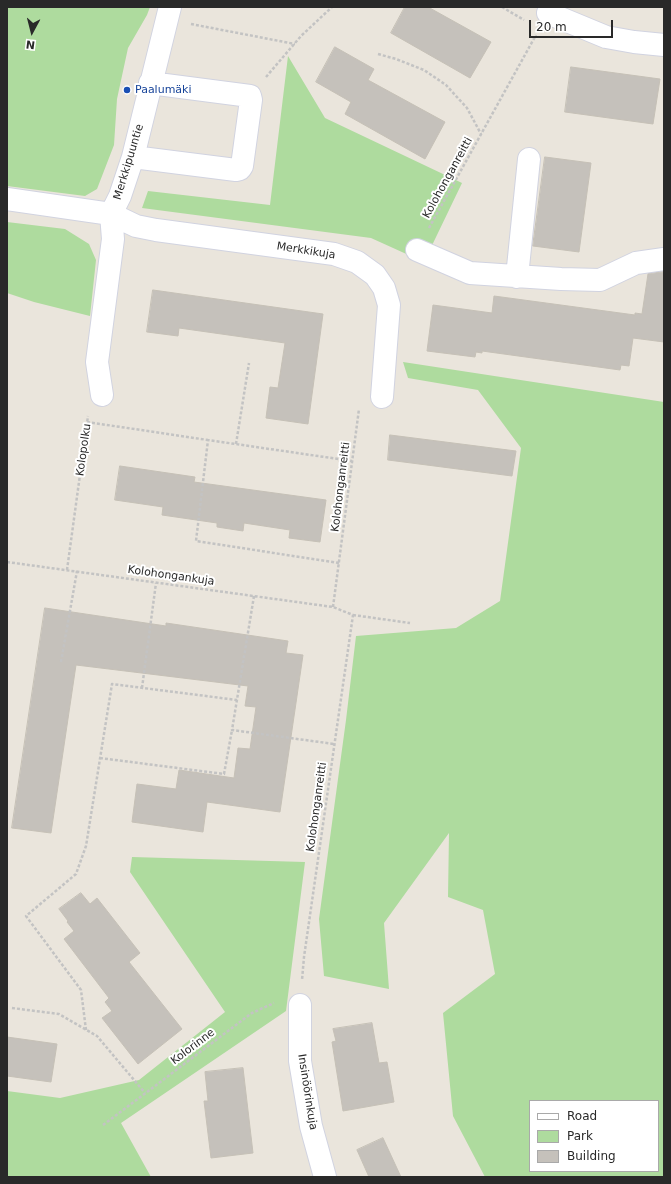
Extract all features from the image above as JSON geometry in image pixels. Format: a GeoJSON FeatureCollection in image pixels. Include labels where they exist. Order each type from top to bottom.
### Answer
{"type":"FeatureCollection","features":[{"type":"Feature","properties":{"kind":"street","name":"Merkkipuuntie"},"geometry":{"type":"LineString","coordinates":[[7,199],[111,214],[120,196],[133,157],[150,83],[170,7]]}},
{"type":"Feature","properties":{"kind":"street"},"geometry":{"type":"LineString","coordinates":[[543,21],[606,37],[664,45]]}},
{"type":"Feature","properties":{"kind":"street"},"geometry":{"type":"LineString","coordinates":[[133,157],[236,170],[240,169],[242,166],[250,107],[250,96],[150,83]]}},
{"type":"Feature","properties":{"kind":"street"},"geometry":{"type":"LineString","coordinates":[[517,277],[529,159]]}},
{"type":"Feature","properties":{"kind":"street"},"geometry":{"type":"LineString","coordinates":[[102,395],[97,362],[113,240],[111,214]]}},
{"type":"Feature","properties":{"kind":"street","name":"Merkkikuja"},"geometry":{"type":"LineString","coordinates":[[111,214],[136,226],[334,254],[357,262],[375,275],[384,288],[389,305],[382,397]]}},
{"type":"Feature","properties":{"kind":"street"},"geometry":{"type":"LineString","coordinates":[[417,250],[470,274],[517,277],[600,280],[636,263],[664,260]]}},
{"type":"Feature","properties":{"kind":"street","name":"Insinöörinkuja"},"geometry":{"type":"LineString","coordinates":[[300,1005],[300,1061],[311,1126],[322,1176]]}},
{"type":"Feature","properties":{"kind":"path"},"geometry":{"type":"LineString","coordinates":[[250,96],[301,36],[332,7]]}},
{"type":"Feature","properties":{"kind":"path"},"geometry":{"type":"LineString","coordinates":[[502,7],[543,21]]}},
{"type":"Feature","properties":{"kind":"path","name":"Kolohonganreitti"},"geometry":{"type":"LineString","coordinates":[[417,250],[543,21]]}},
{"type":"Feature","properties":{"kind":"path"},"geometry":{"type":"LineString","coordinates":[[191,24],[295,44]]}},
{"type":"Feature","properties":{"kind":"path"},"geometry":{"type":"LineString","coordinates":[[378,54],[396,58],[424,70],[446,85],[467,108],[481,134]]}},
{"type":"Feature","properties":{"kind":"path"},"geometry":{"type":"LineString","coordinates":[[236,444],[249,363]]}},
{"type":"Feature","properties":{"kind":"path","name":"Kolopolku"},"geometry":{"type":"LineString","coordinates":[[67,570],[88,416],[102,395]]}},
{"type":"Feature","properties":{"kind":"path","name":"Kolohonganreitti"},"geometry":{"type":"LineString","coordinates":[[333,607],[359,406]]}},
{"type":"Feature","properties":{"kind":"path"},"geometry":{"type":"LineString","coordinates":[[88,422],[352,461]]}},
{"type":"Feature","properties":{"kind":"path"},"geometry":{"type":"LineString","coordinates":[[208,440],[196,541],[339,563]]}},
{"type":"Feature","properties":{"kind":"path","name":"Kolohongankuja"},"geometry":{"type":"LineString","coordinates":[[7,562],[333,607]]}},
{"type":"Feature","properties":{"kind":"path"},"geometry":{"type":"LineString","coordinates":[[61,662],[77,571]]}},
{"type":"Feature","properties":{"kind":"path"},"geometry":{"type":"LineString","coordinates":[[142,688],[156,582]]}},
{"type":"Feature","properties":{"kind":"path"},"geometry":{"type":"LineString","coordinates":[[100,758],[224,774],[254,596]]}},
{"type":"Feature","properties":{"kind":"path"},"geometry":{"type":"LineString","coordinates":[[333,607],[353,615],[410,623]]}},
{"type":"Feature","properties":{"kind":"path","name":"Kolohonganreitti"},"geometry":{"type":"LineString","coordinates":[[300,1005],[304,957],[353,615]]}},
{"type":"Feature","properties":{"kind":"path"},"geometry":{"type":"LineString","coordinates":[[86,1030],[81,990],[26,916],[76,874],[86,846],[112,684],[237,700]]}},
{"type":"Feature","properties":{"kind":"path"},"geometry":{"type":"LineString","coordinates":[[232,729],[334,744]]}},
{"type":"Feature","properties":{"kind":"path","name":"Kolorinne"},"geometry":{"type":"LineString","coordinates":[[103,1125],[252,1013],[275,1002],[300,1005]]}},
{"type":"Feature","properties":{"kind":"path"},"geometry":{"type":"LineString","coordinates":[[12,1008],[58,1014],[97,1036],[145,1093]]}},
{"type":"Feature","properties":{"kind":"green space"},"geometry":{"type":"Polygon","coordinates":[[[7,7],[150,7],[128,48],[117,99],[114,145],[97,189],[85,196],[7,186],[7,7]]]}},
{"type":"Feature","properties":{"kind":"green space"},"geometry":{"type":"Polygon","coordinates":[[[288,56],[325,118],[462,183],[424,262],[371,238],[142,208],[148,191],[270,205],[288,56]]]}},
{"type":"Feature","properties":{"kind":"green space"},"geometry":{"type":"Polygon","coordinates":[[[7,222],[65,229],[89,244],[96,260],[90,316],[34,302],[7,293],[7,222]]]}},
{"type":"Feature","properties":{"kind":"green space"},"geometry":{"type":"Polygon","coordinates":[[[403,362],[664,402],[664,1177],[485,1177],[453,1116],[443,1013],[495,974],[483,910],[448,897],[449,833],[384,923],[389,989],[324,976],[319,919],[356,636],[456,628],[500,601],[521,448],[478,390],[408,378],[403,362]]]}},
{"type":"Feature","properties":{"kind":"green space"},"geometry":{"type":"Polygon","coordinates":[[[132,857],[305,862],[286,1011],[121,1123],[151,1177],[7,1177],[7,1091],[60,1098],[139,1080],[225,1012],[130,872],[132,857]]]}},
{"type":"Feature","properties":{"kind":"building"},"geometry":{"type":"Polygon","coordinates":[[[405,7],[428,7],[491,42],[470,78],[391,33],[405,7]]]}},
{"type":"Feature","properties":{"kind":"building"},"geometry":{"type":"Polygon","coordinates":[[[335,47],[374,69],[368,80],[445,122],[425,159],[345,114],[351,102],[316,82],[335,47]]]}},
{"type":"Feature","properties":{"kind":"building"},"geometry":{"type":"Polygon","coordinates":[[[571,67],[660,79],[653,124],[565,112],[571,67]]]}},
{"type":"Feature","properties":{"kind":"building"},"geometry":{"type":"Polygon","coordinates":[[[545,157],[591,163],[579,252],[533,246],[545,157]]]}},
{"type":"Feature","properties":{"kind":"building"},"geometry":{"type":"Polygon","coordinates":[[[664,272],[664,342],[633,338],[629,366],[621,365],[620,370],[482,351],[482,353],[476,352],[475,357],[427,351],[433,305],[492,313],[494,296],[635,315],[635,313],[642,314],[648,274],[664,272]]]}},
{"type":"Feature","properties":{"kind":"building"},"geometry":{"type":"Polygon","coordinates":[[[153,290],[323,314],[308,424],[266,418],[270,387],[278,388],[285,343],[179,328],[178,336],[147,332],[153,290]]]}},
{"type":"Feature","properties":{"kind":"building"},"geometry":{"type":"Polygon","coordinates":[[[390,435],[516,451],[512,476],[388,460],[390,435]]]}},
{"type":"Feature","properties":{"kind":"building"},"geometry":{"type":"Polygon","coordinates":[[[120,466],[195,477],[194,482],[326,500],[320,542],[289,538],[290,530],[244,523],[243,531],[217,527],[217,523],[162,515],[163,507],[115,500],[120,466]]]}},
{"type":"Feature","properties":{"kind":"building"},"geometry":{"type":"Polygon","coordinates":[[[45,608],[166,626],[166,623],[288,641],[286,653],[303,655],[280,812],[207,802],[203,832],[132,822],[137,784],[176,789],[179,770],[234,778],[238,748],[250,749],[256,707],[245,706],[248,686],[76,665],[51,833],[12,828],[45,608]]]}},
{"type":"Feature","properties":{"kind":"building"},"geometry":{"type":"Polygon","coordinates":[[[81,893],[90,904],[97,898],[140,953],[129,962],[182,1029],[138,1064],[102,1018],[112,1011],[105,1002],[109,998],[64,939],[74,931],[59,909],[81,893]]]}},
{"type":"Feature","properties":{"kind":"building"},"geometry":{"type":"Polygon","coordinates":[[[372,1023],[379,1063],[387,1062],[394,1102],[343,1111],[332,1042],[336,1041],[333,1029],[372,1023]]]}},
{"type":"Feature","properties":{"kind":"building"},"geometry":{"type":"Polygon","coordinates":[[[7,1037],[57,1044],[51,1082],[7,1076],[7,1037]]]}},
{"type":"Feature","properties":{"kind":"building"},"geometry":{"type":"Polygon","coordinates":[[[243,1068],[253,1153],[211,1158],[204,1101],[208,1101],[205,1072],[243,1068]]]}},
{"type":"Feature","properties":{"kind":"building"},"geometry":{"type":"Polygon","coordinates":[[[383,1138],[401,1177],[369,1177],[357,1150],[383,1138]]]}},
{"type":"Feature","properties":{"kind":"place","name":"Paalumäki"},"geometry":{"type":"Point","coordinates":[127,90]}}]}
